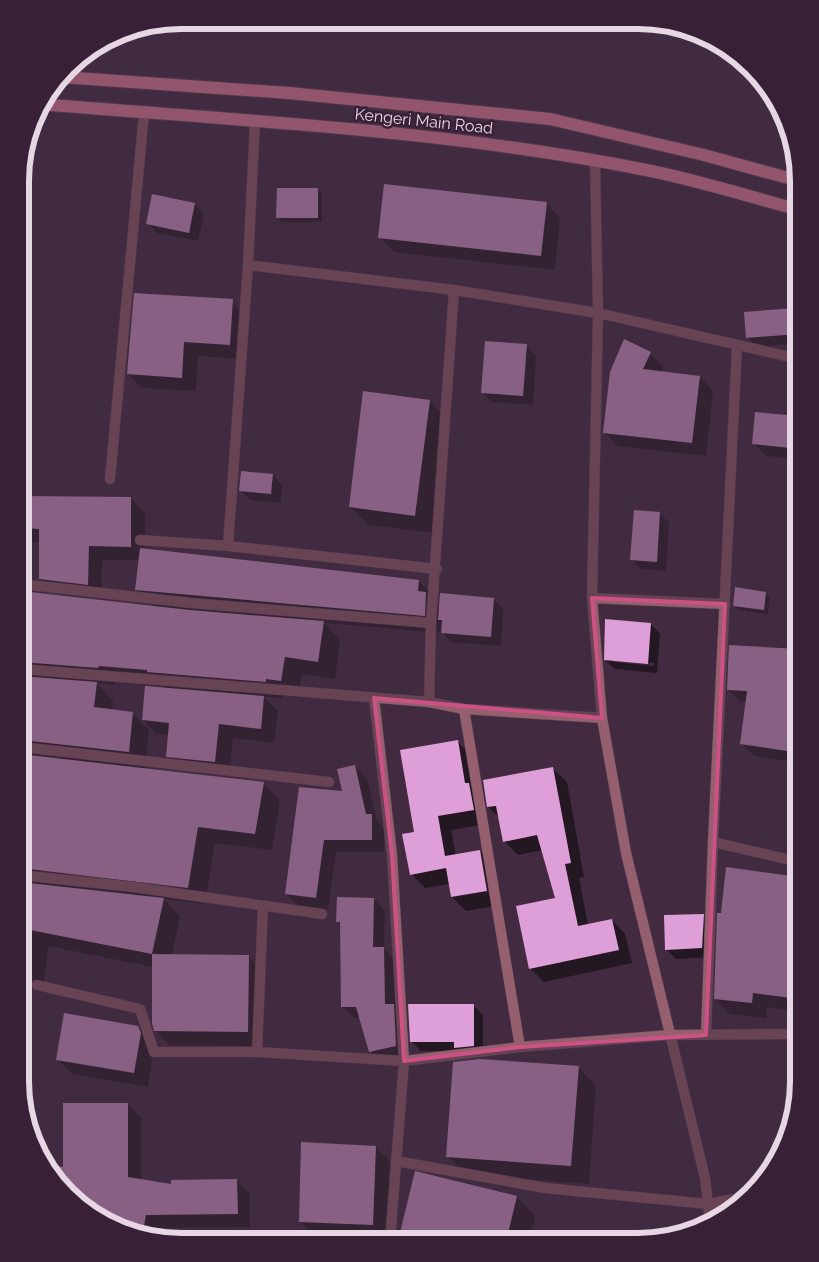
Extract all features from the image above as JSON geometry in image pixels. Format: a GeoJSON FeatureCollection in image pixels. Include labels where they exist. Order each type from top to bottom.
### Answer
{"type":"FeatureCollection","features":[{"type":"Feature","properties":{"kind":"main road","name":"Kengeri Main Road"},"geometry":{"type":"LineString","coordinates":[[70,78],[289,93],[550,118],[704,155],[790,179]]}},
{"type":"Feature","properties":{"kind":"main road","name":"Kengeri Main Road"},"geometry":{"type":"LineString","coordinates":[[49,105],[498,145],[647,170],[790,208]]}},
{"type":"Feature","properties":{"kind":"street"},"geometry":{"type":"LineString","coordinates":[[110,479],[144,113]]}},
{"type":"Feature","properties":{"kind":"street"},"geometry":{"type":"LineString","coordinates":[[228,546],[248,264],[255,122]]}},
{"type":"Feature","properties":{"kind":"street"},"geometry":{"type":"LineString","coordinates":[[595,161],[598,313],[592,598],[602,718],[626,853],[705,1178],[709,1215]]}},
{"type":"Feature","properties":{"kind":"street"},"geometry":{"type":"LineString","coordinates":[[248,264],[454,290],[598,313],[790,357]]}},
{"type":"Feature","properties":{"kind":"street"},"geometry":{"type":"LineString","coordinates":[[428,702],[454,290]]}},
{"type":"Feature","properties":{"kind":"street"},"geometry":{"type":"LineString","coordinates":[[706,1035],[707,962],[737,345]]}},
{"type":"Feature","properties":{"kind":"street"},"geometry":{"type":"LineString","coordinates":[[140,540],[228,546],[437,569]]}},
{"type":"Feature","properties":{"kind":"street"},"geometry":{"type":"LineString","coordinates":[[29,585],[191,603],[432,623]]}},
{"type":"Feature","properties":{"kind":"street"},"geometry":{"type":"LineString","coordinates":[[592,598],[724,604]]}},
{"type":"Feature","properties":{"kind":"street"},"geometry":{"type":"LineString","coordinates":[[29,670],[428,702],[464,708],[602,718]]}},
{"type":"Feature","properties":{"kind":"street"},"geometry":{"type":"LineString","coordinates":[[374,698],[392,855],[404,1061],[391,1233]]}},
{"type":"Feature","properties":{"kind":"street"},"geometry":{"type":"LineString","coordinates":[[464,708],[520,1047]]}},
{"type":"Feature","properties":{"kind":"street"},"geometry":{"type":"LineString","coordinates":[[29,748],[329,782]]}},
{"type":"Feature","properties":{"kind":"street"},"geometry":{"type":"LineString","coordinates":[[713,842],[790,860]]}},
{"type":"Feature","properties":{"kind":"street"},"geometry":{"type":"LineString","coordinates":[[29,876],[134,887],[322,914]]}},
{"type":"Feature","properties":{"kind":"street"},"geometry":{"type":"LineString","coordinates":[[257,1052],[263,906]]}},
{"type":"Feature","properties":{"kind":"street"},"geometry":{"type":"LineString","coordinates":[[37,985],[140,1009],[154,1052],[257,1052],[404,1061],[520,1047],[670,1035],[790,1034]]}},
{"type":"Feature","properties":{"kind":"street"},"geometry":{"type":"LineString","coordinates":[[396,1161],[545,1188],[708,1204],[734,1199]]}},
{"type":"Feature","properties":{"kind":"highlighted area"},"geometry":{"type":"Polygon","coordinates":[[[592,598],[725,604],[706,1035],[520,1047],[404,1061],[392,855],[374,698],[602,718],[592,598]]]}},
{"type":"Feature","properties":{"kind":"building"},"geometry":{"type":"Polygon","coordinates":[[[384,184],[547,202],[541,256],[378,238],[384,184]]]}},
{"type":"Feature","properties":{"kind":"building"},"geometry":{"type":"Polygon","coordinates":[[[277,188],[318,188],[318,218],[276,218],[277,188]]]}},
{"type":"Feature","properties":{"kind":"building"},"geometry":{"type":"Polygon","coordinates":[[[152,194],[195,203],[189,233],[146,224],[152,194]]]}},
{"type":"Feature","properties":{"kind":"building"},"geometry":{"type":"Polygon","coordinates":[[[134,293],[233,299],[230,345],[184,342],[182,378],[127,374],[134,293]]]}},
{"type":"Feature","properties":{"kind":"building"},"geometry":{"type":"Polygon","coordinates":[[[790,308],[790,335],[746,338],[744,312],[790,308]]]}},
{"type":"Feature","properties":{"kind":"building"},"geometry":{"type":"Polygon","coordinates":[[[624,339],[651,352],[643,369],[700,376],[692,443],[603,433],[610,372],[624,339]]]}},
{"type":"Feature","properties":{"kind":"building"},"geometry":{"type":"Polygon","coordinates":[[[485,341],[527,344],[523,396],[481,393],[485,341]]]}},
{"type":"Feature","properties":{"kind":"building"},"geometry":{"type":"Polygon","coordinates":[[[363,391],[430,400],[415,516],[349,507],[363,391]]]}},
{"type":"Feature","properties":{"kind":"building"},"geometry":{"type":"Polygon","coordinates":[[[755,412],[790,415],[790,448],[752,444],[755,412]]]}},
{"type":"Feature","properties":{"kind":"building"},"geometry":{"type":"Polygon","coordinates":[[[241,471],[273,474],[271,494],[239,491],[241,471]]]}},
{"type":"Feature","properties":{"kind":"building"},"geometry":{"type":"Polygon","coordinates":[[[29,496],[131,497],[131,547],[89,546],[88,585],[39,579],[39,529],[29,528],[29,496]]]}},
{"type":"Feature","properties":{"kind":"building"},"geometry":{"type":"Polygon","coordinates":[[[634,510],[660,512],[657,562],[630,560],[634,510]]]}},
{"type":"Feature","properties":{"kind":"building"},"geometry":{"type":"Polygon","coordinates":[[[140,548],[419,580],[418,591],[426,592],[425,616],[135,590],[140,548]]]}},
{"type":"Feature","properties":{"kind":"building"},"geometry":{"type":"Polygon","coordinates":[[[735,587],[766,592],[764,610],[733,606],[735,587]]]}},
{"type":"Feature","properties":{"kind":"building"},"geometry":{"type":"Polygon","coordinates":[[[29,592],[190,610],[324,621],[318,662],[285,657],[281,681],[266,679],[266,682],[99,666],[98,668],[29,663],[29,592]]]}},
{"type":"Feature","properties":{"kind":"building"},"geometry":{"type":"Polygon","coordinates":[[[440,593],[494,598],[491,637],[441,633],[442,620],[438,620],[440,593]]]}},
{"type":"Feature","properties":{"kind":"building"},"geometry":{"type":"Polygon","coordinates":[[[605,619],[651,623],[648,664],[604,660],[605,619]]]}},
{"type":"Feature","properties":{"kind":"building"},"geometry":{"type":"Polygon","coordinates":[[[729,645],[790,648],[790,732],[787,751],[740,744],[747,691],[727,690],[729,645]]]}},
{"type":"Feature","properties":{"kind":"building"},"geometry":{"type":"Polygon","coordinates":[[[29,677],[97,682],[94,707],[133,712],[129,752],[29,741],[29,677]]]}},
{"type":"Feature","properties":{"kind":"building"},"geometry":{"type":"Polygon","coordinates":[[[145,686],[264,696],[261,729],[219,724],[215,762],[166,757],[169,723],[142,720],[145,686]]]}},
{"type":"Feature","properties":{"kind":"building"},"geometry":{"type":"Polygon","coordinates":[[[458,740],[465,783],[469,783],[474,810],[438,816],[445,856],[480,850],[487,891],[451,897],[446,868],[410,875],[402,834],[414,832],[400,750],[458,740]]]}},
{"type":"Feature","properties":{"kind":"building"},"geometry":{"type":"Polygon","coordinates":[[[29,755],[264,782],[255,834],[198,827],[188,888],[29,869],[29,755]]]}},
{"type":"Feature","properties":{"kind":"building"},"geometry":{"type":"Polygon","coordinates":[[[355,765],[366,814],[372,814],[372,840],[324,840],[316,898],[285,894],[299,787],[342,791],[337,769],[355,765]]]}},
{"type":"Feature","properties":{"kind":"building"},"geometry":{"type":"Polygon","coordinates":[[[553,767],[571,863],[565,864],[578,926],[612,919],[619,950],[529,969],[516,906],[555,898],[537,835],[503,842],[496,806],[487,807],[483,780],[553,767]]]}},
{"type":"Feature","properties":{"kind":"building"},"geometry":{"type":"Polygon","coordinates":[[[726,867],[790,876],[790,998],[753,993],[752,1003],[714,999],[717,913],[721,913],[726,867]]]}},
{"type":"Feature","properties":{"kind":"building"},"geometry":{"type":"Polygon","coordinates":[[[29,883],[164,898],[152,954],[29,930],[29,883]]]}},
{"type":"Feature","properties":{"kind":"building"},"geometry":{"type":"Polygon","coordinates":[[[337,897],[374,898],[373,947],[384,947],[385,1004],[394,1004],[396,1046],[369,1052],[356,1007],[341,1007],[340,922],[336,922],[337,897]]]}},
{"type":"Feature","properties":{"kind":"building"},"geometry":{"type":"Polygon","coordinates":[[[704,914],[702,948],[665,950],[664,915],[704,914]]]}},
{"type":"Feature","properties":{"kind":"building"},"geometry":{"type":"Polygon","coordinates":[[[152,954],[249,955],[248,1032],[154,1031],[152,1023],[152,954]]]}},
{"type":"Feature","properties":{"kind":"building"},"geometry":{"type":"Polygon","coordinates":[[[408,1004],[474,1004],[474,1046],[454,1048],[454,1042],[410,1042],[408,1004]]]}},
{"type":"Feature","properties":{"kind":"building"},"geometry":{"type":"Polygon","coordinates":[[[64,1013],[138,1026],[141,1033],[134,1073],[56,1060],[64,1013]]]}},
{"type":"Feature","properties":{"kind":"building"},"geometry":{"type":"Polygon","coordinates":[[[480,1059],[579,1066],[571,1166],[446,1157],[453,1062],[480,1059]]]}},
{"type":"Feature","properties":{"kind":"building"},"geometry":{"type":"Polygon","coordinates":[[[63,1103],[128,1103],[128,1177],[171,1184],[171,1180],[237,1179],[238,1214],[146,1215],[144,1226],[130,1224],[105,1213],[88,1202],[73,1189],[55,1166],[63,1167],[63,1103]]]}},
{"type":"Feature","properties":{"kind":"building"},"geometry":{"type":"Polygon","coordinates":[[[301,1142],[376,1146],[373,1225],[299,1222],[301,1142]]]}},
{"type":"Feature","properties":{"kind":"building"},"geometry":{"type":"Polygon","coordinates":[[[415,1171],[517,1196],[508,1233],[400,1233],[415,1171]]]}}]}
